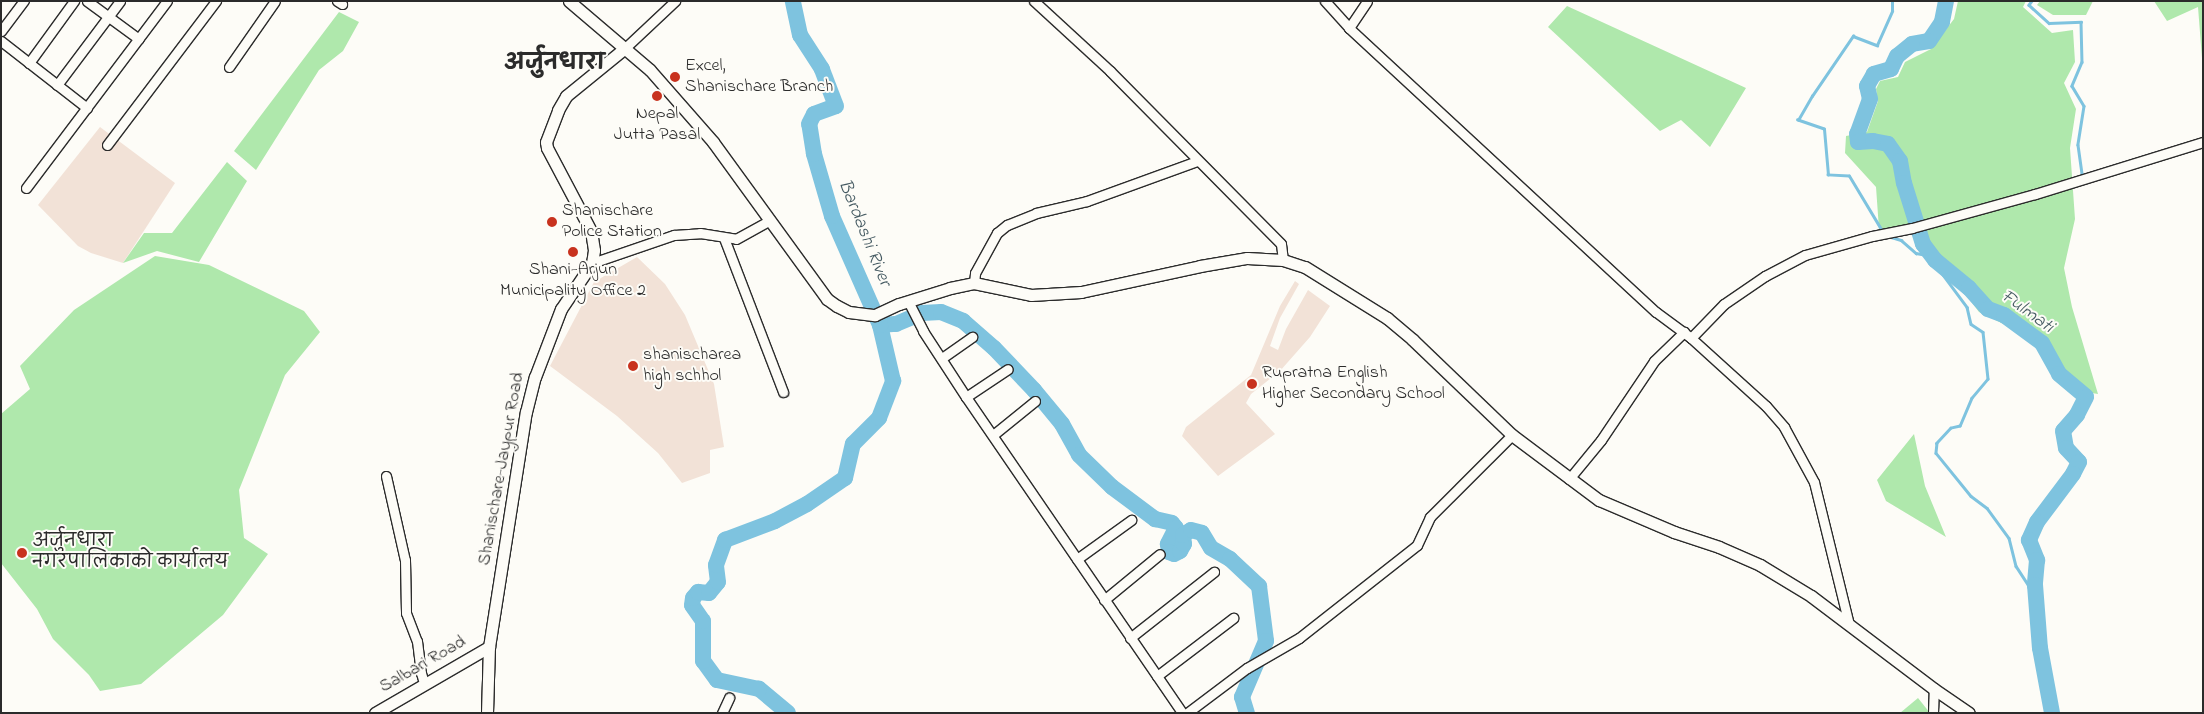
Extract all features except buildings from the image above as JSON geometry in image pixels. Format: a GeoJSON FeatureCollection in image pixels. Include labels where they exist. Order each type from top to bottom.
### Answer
{"type":"FeatureCollection","features":[{"type":"Feature","properties":{"kind":"street"},"geometry":{"type":"LineString","coordinates":[[1,31],[24,1]]}},
{"type":"Feature","properties":{"kind":"street"},"geometry":{"type":"LineString","coordinates":[[29,63],[74,1]]}},
{"type":"Feature","properties":{"kind":"street"},"geometry":{"type":"LineString","coordinates":[[87,1],[139,39]]}},
{"type":"Feature","properties":{"kind":"street"},"geometry":{"type":"LineString","coordinates":[[57,85],[120,1]]}},
{"type":"Feature","properties":{"kind":"street"},"geometry":{"type":"LineString","coordinates":[[26,188],[167,1]]}},
{"type":"Feature","properties":{"kind":"street"},"geometry":{"type":"LineString","coordinates":[[107,145],[216,1]]}},
{"type":"Feature","properties":{"kind":"street"},"geometry":{"type":"LineString","coordinates":[[229,67],[275,1]]}},
{"type":"Feature","properties":{"kind":"street"},"geometry":{"type":"LineString","coordinates":[[569,1],[650,70],[713,142],[768,221],[827,299],[837,306],[849,312],[874,315],[908,301],[974,283],[1031,295],[1081,292],[1200,266],[1248,258],[1283,260],[1305,267],[1387,318],[1413,340],[1512,435],[1569,479],[1600,500],[1674,532],[1719,547],[1760,565],[1811,596],[1934,689],[1969,713]]}},
{"type":"Feature","properties":{"kind":"street"},"geometry":{"type":"LineString","coordinates":[[675,1],[625,48],[566,96],[558,110],[546,142],[547,148],[590,231],[594,250],[592,264],[674,235],[700,233],[736,239],[768,221]]}},
{"type":"Feature","properties":{"kind":"street"},"geometry":{"type":"LineString","coordinates":[[1034,1],[1110,71],[1281,244],[1283,260]]}},
{"type":"Feature","properties":{"kind":"street"},"geometry":{"type":"LineString","coordinates":[[1325,1],[1349,28],[1656,312],[1692,338],[1766,406],[1784,427],[1814,482],[1849,625]]}},
{"type":"Feature","properties":{"kind":"street"},"geometry":{"type":"LineString","coordinates":[[1349,28],[1367,1]]}},
{"type":"Feature","properties":{"kind":"street"},"geometry":{"type":"LineString","coordinates":[[1,41],[86,108]]}},
{"type":"Feature","properties":{"kind":"street"},"geometry":{"type":"LineString","coordinates":[[1692,338],[1724,304],[1765,276],[1806,255],[2035,194],[2203,142]]}},
{"type":"Feature","properties":{"kind":"street"},"geometry":{"type":"LineString","coordinates":[[974,283],[975,273],[997,233],[1007,225],[1036,213],[1087,201],[1197,161]]}},
{"type":"Feature","properties":{"kind":"street"},"geometry":{"type":"LineString","coordinates":[[724,238],[783,392]]}},
{"type":"Feature","properties":{"kind":"street","name":"Shanischare-Jaypur Road"},"geometry":{"type":"LineString","coordinates":[[487,713],[489,647],[525,420],[535,377],[562,309],[592,264]]}},
{"type":"Feature","properties":{"kind":"street"},"geometry":{"type":"LineString","coordinates":[[908,301],[916,317],[966,396],[1182,713]]}},
{"type":"Feature","properties":{"kind":"street"},"geometry":{"type":"LineString","coordinates":[[1569,479],[1602,440],[1654,361],[1684,332]]}},
{"type":"Feature","properties":{"kind":"street"},"geometry":{"type":"LineString","coordinates":[[942,358],[972,337]]}},
{"type":"Feature","properties":{"kind":"street"},"geometry":{"type":"LineString","coordinates":[[966,396],[1008,369]]}},
{"type":"Feature","properties":{"kind":"street"},"geometry":{"type":"LineString","coordinates":[[993,435],[1035,401]]}},
{"type":"Feature","properties":{"kind":"street"},"geometry":{"type":"LineString","coordinates":[[1187,713],[1271,652],[1300,638],[1416,545],[1430,517],[1512,435]]}},
{"type":"Feature","properties":{"kind":"street"},"geometry":{"type":"LineString","coordinates":[[386,476],[405,560],[406,613],[417,641],[424,683]]}},
{"type":"Feature","properties":{"kind":"street"},"geometry":{"type":"LineString","coordinates":[[1077,559],[1131,520]]}},
{"type":"Feature","properties":{"kind":"street"},"geometry":{"type":"LineString","coordinates":[[1104,600],[1160,554]]}},
{"type":"Feature","properties":{"kind":"street"},"geometry":{"type":"LineString","coordinates":[[1130,638],[1214,572]]}},
{"type":"Feature","properties":{"kind":"street"},"geometry":{"type":"LineString","coordinates":[[1157,676],[1233,618]]}},
{"type":"Feature","properties":{"kind":"street","name":"Salbari Road"},"geometry":{"type":"LineString","coordinates":[[375,713],[489,647]]}},
{"type":"Feature","properties":{"kind":"street"},"geometry":{"type":"LineString","coordinates":[[1933,713],[1934,689]]}},
{"type":"Feature","properties":{"kind":"street"},"geometry":{"type":"LineString","coordinates":[[722,713],[729,698]]}},
{"type":"Feature","properties":{"kind":"shaded area"},"geometry":{"type":"Polygon","coordinates":[[[100,127],[175,183],[123,263],[91,253],[78,246],[38,205],[100,127]]]}},
{"type":"Feature","properties":{"kind":"shaded area"},"geometry":{"type":"Polygon","coordinates":[[[637,257],[665,284],[685,315],[714,384],[724,447],[710,450],[710,473],[682,483],[658,453],[617,416],[550,366],[594,282],[637,257]]]}},
{"type":"Feature","properties":{"kind":"shaded area","name":"Rupratna English Higher Secondary School"},"geometry":{"type":"Polygon","coordinates":[[[1295,281],[1299,284],[1280,318],[1270,346],[1278,350],[1286,329],[1308,290],[1330,306],[1310,337],[1280,371],[1251,394],[1246,403],[1275,434],[1218,476],[1182,436],[1186,427],[1251,375],[1280,306],[1295,281]]]}},
{"type":"Feature","properties":{"kind":"green space"},"geometry":{"type":"Polygon","coordinates":[[[1958,1],[2026,1],[2023,7],[2052,33],[2073,30],[2075,62],[2064,83],[2076,109],[2070,148],[2075,219],[2064,268],[2072,307],[2098,394],[2080,391],[2059,374],[2042,343],[1979,312],[1925,240],[1921,227],[1879,229],[1876,187],[1845,153],[1846,136],[1867,132],[1878,101],[1876,89],[1880,81],[1898,77],[1905,62],[1931,49],[1954,19],[1958,1]]]}},
{"type":"Feature","properties":{"kind":"green space"},"geometry":{"type":"Polygon","coordinates":[[[2040,1],[2093,1],[2086,15],[2053,15],[2037,5],[2040,1]]]}},
{"type":"Feature","properties":{"kind":"green space"},"geometry":{"type":"Polygon","coordinates":[[[2154,1],[2203,1],[2203,71],[2198,7],[2167,21],[2154,1]]]}},
{"type":"Feature","properties":{"kind":"green space"},"geometry":{"type":"Polygon","coordinates":[[[1567,6],[1746,88],[1710,147],[1681,120],[1660,131],[1548,27],[1567,6]]]}},
{"type":"Feature","properties":{"kind":"green space"},"geometry":{"type":"Polygon","coordinates":[[[339,12],[359,22],[343,51],[319,70],[256,170],[234,151],[339,12]]]}},
{"type":"Feature","properties":{"kind":"green space"},"geometry":{"type":"Polygon","coordinates":[[[227,162],[247,181],[199,262],[157,251],[123,263],[144,233],[172,233],[227,162]]]}},
{"type":"Feature","properties":{"kind":"green space"},"geometry":{"type":"Polygon","coordinates":[[[155,256],[209,265],[304,311],[320,332],[285,375],[239,490],[244,538],[268,554],[223,615],[141,684],[100,691],[89,675],[53,639],[37,609],[1,563],[1,414],[30,389],[20,366],[74,310],[155,256]]]}},
{"type":"Feature","properties":{"kind":"green space"},"geometry":{"type":"Polygon","coordinates":[[[1914,434],[1925,486],[1946,537],[1886,501],[1877,480],[1914,434]]]}},
{"type":"Feature","properties":{"kind":"green space"},"geometry":{"type":"Polygon","coordinates":[[[1918,698],[1930,713],[1900,713],[1918,698]]]}},
{"type":"Feature","properties":{"kind":"waterway","name":"Bardashi River"},"geometry":{"type":"LineString","coordinates":[[788,713],[759,689],[717,680],[703,661],[703,621],[692,605],[693,598],[698,592],[709,593],[718,582],[716,565],[725,540],[775,521],[807,504],[845,478],[853,444],[879,418],[893,381],[880,325],[832,216],[814,154],[809,124],[814,114],[836,106],[822,69],[800,35],[793,1]]}},
{"type":"Feature","properties":{"kind":"waterway"},"geometry":{"type":"LineString","coordinates":[[1882,231],[1849,176],[1828,175],[1824,129],[1798,120],[1853,36],[1877,45],[1892,11],[1892,1]]}},
{"type":"Feature","properties":{"kind":"waterway","name":"Fulmati"},"geometry":{"type":"LineString","coordinates":[[1946,1],[1942,22],[1929,41],[1912,44],[1897,56],[1891,69],[1874,74],[1867,86],[1870,99],[1857,134],[1858,142],[1873,141],[1888,144],[1900,161],[1904,183],[1923,244],[1935,260],[1969,288],[1988,309],[2004,315],[2042,343],[2059,374],[2086,397],[2077,415],[2063,431],[2066,448],[2079,462],[2073,474],[2037,522],[2029,540],[2037,560],[2035,585],[2040,648],[2052,713]]}},
{"type":"Feature","properties":{"kind":"waterway"},"geometry":{"type":"LineString","coordinates":[[2032,1],[2029,5],[2049,23],[2081,22],[2082,62],[2072,86],[2084,106],[2078,145],[2082,174]]}},
{"type":"Feature","properties":{"kind":"waterway"},"geometry":{"type":"LineString","coordinates":[[1888,236],[1901,240],[1916,253],[1932,256],[1941,272],[1967,307],[1971,324],[1983,332],[1988,379],[1972,398],[1960,426],[1951,428],[1937,443],[1936,453],[1971,496],[1987,508],[2009,538],[2016,566],[2036,597]]}},
{"type":"Feature","properties":{"kind":"waterway"},"geometry":{"type":"LineString","coordinates":[[880,325],[896,324],[922,313],[941,312],[963,321],[994,348],[1034,390],[1062,424],[1079,455],[1112,487],[1155,519],[1172,523],[1176,528],[1168,544],[1169,552],[1174,554],[1180,551],[1184,544],[1183,535],[1191,530],[1202,533],[1211,548],[1230,559],[1259,586],[1266,641],[1242,697],[1247,713]]}},
{"type":"Feature","properties":{"kind":"place","name":"Excel, Shanischare Branch"},"geometry":{"type":"Point","coordinates":[675,77]}},
{"type":"Feature","properties":{"kind":"place","name":"Nepal Jutta Pasal"},"geometry":{"type":"Point","coordinates":[657,96]}},
{"type":"Feature","properties":{"kind":"place","name":"Shanischare Police Station"},"geometry":{"type":"Point","coordinates":[552,222]}},
{"type":"Feature","properties":{"kind":"place","name":"Shani-Arjun Municipality Office 2"},"geometry":{"type":"Point","coordinates":[573,252]}},
{"type":"Feature","properties":{"kind":"place","name":"shanischarea high schhol"},"geometry":{"type":"Point","coordinates":[633,366]}},
{"type":"Feature","properties":{"kind":"place","name":"Rupratna English Higher Secondary School"},"geometry":{"type":"Point","coordinates":[1252,384]}},
{"type":"Feature","properties":{"kind":"place","name":"अर्जुनधारा नगरपालिकाको कार्यालय"},"geometry":{"type":"Point","coordinates":[22,553]}},
{"type":"Feature","properties":{"kind":"district","name":"अर्जुनधारा"},"geometry":{"type":"Point","coordinates":[554,65]}}]}
